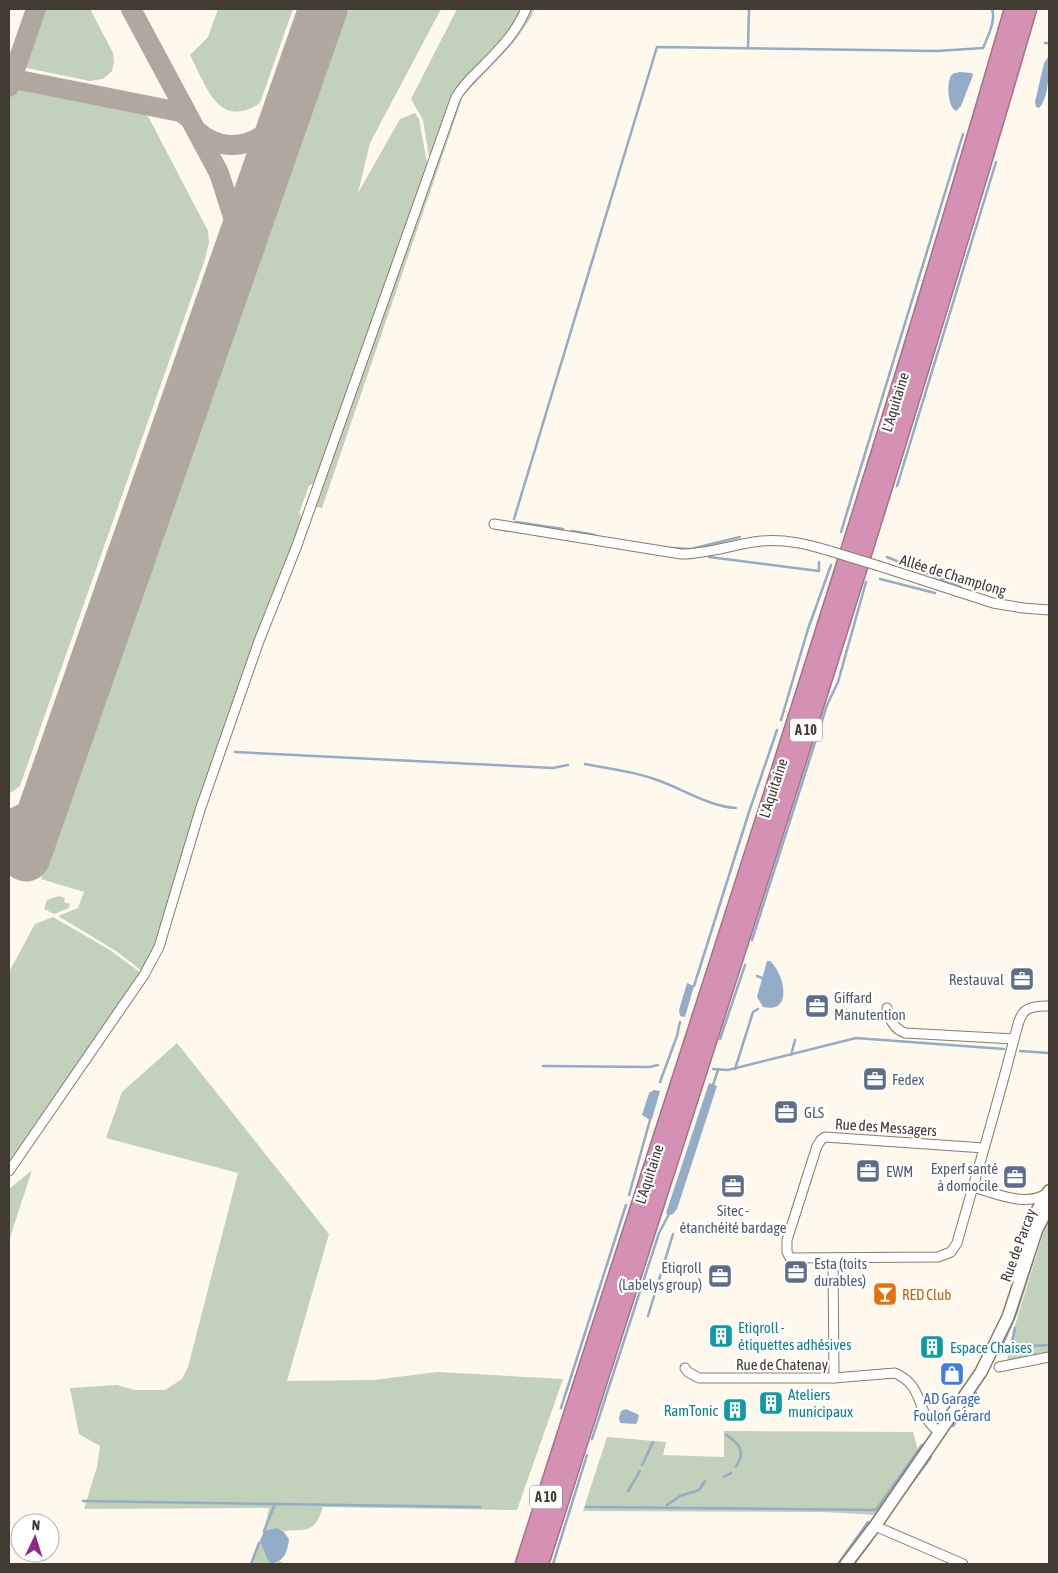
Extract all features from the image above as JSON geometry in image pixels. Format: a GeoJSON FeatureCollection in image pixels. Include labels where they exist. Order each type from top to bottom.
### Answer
{"type":"FeatureCollection","features":[{"type":"Feature","properties":{"kind":"highway","name":"L'Aquitaine"},"geometry":{"type":"LineString","coordinates":[[524,1564],[869,485],[942,250],[1012,9]]}},
{"type":"Feature","properties":{"kind":"highway","name":"L'Aquitaine"},"geometry":{"type":"LineString","coordinates":[[540,1564],[880,498],[1028,9]]}},
{"type":"Feature","properties":{"kind":"street"},"geometry":{"type":"LineString","coordinates":[[9,1171],[144,975],[160,947],[200,810],[256,648],[296,548],[456,97],[463,86],[507,41],[526,9]]}},
{"type":"Feature","properties":{"kind":"street","name":"Allée de Champlong"},"geometry":{"type":"LineString","coordinates":[[494,524],[681,554],[700,553],[769,540],[799,542],[993,603],[1049,610]]}},
{"type":"Feature","properties":{"kind":"street"},"geometry":{"type":"LineString","coordinates":[[834,1378],[832,1258],[938,1257],[947,1254],[957,1243],[1018,1022],[1025,1010],[1031,1006],[1049,1006]]}},
{"type":"Feature","properties":{"kind":"street"},"geometry":{"type":"LineString","coordinates":[[887,1008],[888,1017],[894,1025],[905,1033],[1014,1039]]}},
{"type":"Feature","properties":{"kind":"street","name":"Rue des Messagers"},"geometry":{"type":"LineString","coordinates":[[832,1258],[790,1258],[787,1252],[787,1240],[817,1146],[825,1137],[984,1148]]}},
{"type":"Feature","properties":{"kind":"street"},"geometry":{"type":"LineString","coordinates":[[973,1187],[1041,1204]]}},
{"type":"Feature","properties":{"kind":"street","name":"Rue de Parcay"},"geometry":{"type":"LineString","coordinates":[[1014,1299],[1037,1229],[1041,1204]]}},
{"type":"Feature","properties":{"kind":"street","name":"Rue de Parcay"},"geometry":{"type":"LineString","coordinates":[[1014,1299],[1020,1255],[1041,1204]]}},
{"type":"Feature","properties":{"kind":"street"},"geometry":{"type":"LineString","coordinates":[[846,1564],[875,1526],[981,1372],[999,1337],[1014,1299]]}},
{"type":"Feature","properties":{"kind":"street"},"geometry":{"type":"LineString","coordinates":[[999,1367],[1049,1357]]}},
{"type":"Feature","properties":{"kind":"street","name":"Rue de Chatenay"},"geometry":{"type":"LineString","coordinates":[[685,1368],[688,1372],[699,1378],[834,1378],[890,1372],[903,1377],[914,1387],[930,1426],[940,1432]]}},
{"type":"Feature","properties":{"kind":"street"},"geometry":{"type":"LineString","coordinates":[[875,1526],[963,1564]]}},
{"type":"Feature","properties":{"kind":"green space"},"geometry":{"type":"Polygon","coordinates":[[[41,9],[90,9],[113,53],[112,71],[103,79],[90,81],[22,67],[41,9]]]}},
{"type":"Feature","properties":{"kind":"green space"},"geometry":{"type":"Polygon","coordinates":[[[218,9],[293,9],[260,103],[246,110],[234,112],[224,108],[215,101],[190,55],[208,37],[218,9]]]}},
{"type":"Feature","properties":{"kind":"green space"},"geometry":{"type":"Polygon","coordinates":[[[346,9],[441,9],[370,143],[358,193],[400,119],[415,113],[419,119],[427,163],[423,183],[318,480],[309,486],[299,513],[304,521],[159,936],[150,958],[142,971],[116,951],[58,916],[78,908],[84,892],[41,879],[346,9]]]}},
{"type":"Feature","properties":{"kind":"green space"},"geometry":{"type":"Polygon","coordinates":[[[457,9],[524,9],[517,23],[463,83],[430,163],[423,120],[411,99],[457,9]]]}},
{"type":"Feature","properties":{"kind":"green space"},"geometry":{"type":"Polygon","coordinates":[[[528,9],[534,9],[532,16],[515,41],[463,96],[322,508],[317,507],[315,504],[456,102],[528,9]]]}},
{"type":"Feature","properties":{"kind":"green space"},"geometry":{"type":"Polygon","coordinates":[[[19,84],[138,109],[143,112],[149,118],[208,231],[209,242],[205,259],[20,786],[9,794],[9,102],[14,85],[19,84]]]}},
{"type":"Feature","properties":{"kind":"green space"},"geometry":{"type":"Polygon","coordinates":[[[59,896],[65,898],[64,902],[70,904],[69,908],[54,914],[44,909],[47,900],[59,896]]]}},
{"type":"Feature","properties":{"kind":"green space"},"geometry":{"type":"Polygon","coordinates":[[[53,917],[110,950],[141,973],[9,1162],[9,972],[35,924],[53,917]]]}},
{"type":"Feature","properties":{"kind":"green space"},"geometry":{"type":"Polygon","coordinates":[[[177,1043],[329,1234],[287,1381],[374,1380],[437,1372],[563,1379],[517,1510],[323,1507],[316,1522],[309,1528],[304,1530],[283,1531],[280,1529],[264,1531],[269,1508],[84,1509],[97,1467],[100,1446],[79,1434],[70,1388],[117,1385],[135,1390],[165,1390],[182,1379],[188,1367],[238,1173],[106,1138],[122,1092],[177,1043]]]}},
{"type":"Feature","properties":{"kind":"green space"},"geometry":{"type":"Polygon","coordinates":[[[32,1170],[9,1241],[9,1189],[32,1170]]]}},
{"type":"Feature","properties":{"kind":"green space"},"geometry":{"type":"Polygon","coordinates":[[[1046,1224],[1049,1224],[1049,1357],[1007,1364],[1009,1345],[1046,1224]]]}},
{"type":"Feature","properties":{"kind":"green space"},"geometry":{"type":"Polygon","coordinates":[[[724,1431],[913,1432],[919,1454],[874,1515],[823,1512],[583,1511],[607,1437],[666,1442],[663,1455],[724,1457],[724,1431]]]}},
{"type":"Feature","properties":{"kind":"green space"},"geometry":{"type":"Polygon","coordinates":[[[259,1543],[267,1559],[285,1564],[251,1564],[259,1543]]]}},
{"type":"Feature","properties":{"kind":"water"},"geometry":{"type":"Polygon","coordinates":[[[1049,56],[1047,91],[1039,108],[1036,107],[1035,102],[1044,63],[1049,56]]]}},
{"type":"Feature","properties":{"kind":"water"},"geometry":{"type":"Polygon","coordinates":[[[960,72],[972,73],[973,75],[961,106],[956,111],[951,105],[949,86],[951,75],[960,72]]]}},
{"type":"Feature","properties":{"kind":"water"},"geometry":{"type":"Polygon","coordinates":[[[767,961],[770,961],[775,967],[782,983],[783,999],[773,1008],[763,1007],[757,997],[767,961]]]}},
{"type":"Feature","properties":{"kind":"water"},"geometry":{"type":"Polygon","coordinates":[[[687,983],[694,986],[685,1017],[680,1016],[679,1010],[687,983]]]}},
{"type":"Feature","properties":{"kind":"water"},"geometry":{"type":"Polygon","coordinates":[[[709,1083],[717,1086],[677,1209],[668,1216],[666,1213],[709,1083]]]}},
{"type":"Feature","properties":{"kind":"water"},"geometry":{"type":"Polygon","coordinates":[[[654,1090],[660,1091],[652,1119],[650,1120],[642,1115],[649,1093],[654,1090]]]}},
{"type":"Feature","properties":{"kind":"water"},"geometry":{"type":"Polygon","coordinates":[[[626,1409],[639,1415],[637,1423],[620,1423],[621,1411],[626,1409]]]}},
{"type":"Feature","properties":{"kind":"water"},"geometry":{"type":"Polygon","coordinates":[[[277,1528],[283,1531],[289,1539],[282,1558],[271,1563],[259,1543],[264,1531],[277,1528]]]}},
{"type":"Feature","properties":{"kind":"waterway"},"geometry":{"type":"LineString","coordinates":[[748,47],[749,9]]}},
{"type":"Feature","properties":{"kind":"waterway"},"geometry":{"type":"LineString","coordinates":[[514,519],[657,47],[937,51],[983,48],[992,23],[992,9]]}},
{"type":"Feature","properties":{"kind":"waterway"},"geometry":{"type":"LineString","coordinates":[[841,532],[963,134]]}},
{"type":"Feature","properties":{"kind":"waterway"},"geometry":{"type":"LineString","coordinates":[[897,486],[996,162]]}},
{"type":"Feature","properties":{"kind":"waterway"},"geometry":{"type":"LineString","coordinates":[[516,522],[563,529]]}},
{"type":"Feature","properties":{"kind":"waterway"},"geometry":{"type":"LineString","coordinates":[[572,531],[595,535]]}},
{"type":"Feature","properties":{"kind":"waterway"},"geometry":{"type":"LineString","coordinates":[[671,548],[691,549],[740,537]]}},
{"type":"Feature","properties":{"kind":"waterway"},"geometry":{"type":"LineString","coordinates":[[709,557],[819,571],[819,562]]}},
{"type":"Feature","properties":{"kind":"waterway"},"geometry":{"type":"LineString","coordinates":[[887,557],[961,587]]}},
{"type":"Feature","properties":{"kind":"waterway"},"geometry":{"type":"LineString","coordinates":[[781,720],[808,629],[831,565]]}},
{"type":"Feature","properties":{"kind":"waterway"},"geometry":{"type":"LineString","coordinates":[[880,579],[935,593]]}},
{"type":"Feature","properties":{"kind":"waterway"},"geometry":{"type":"LineString","coordinates":[[752,940],[827,705],[838,682],[866,582]]}},
{"type":"Feature","properties":{"kind":"waterway"},"geometry":{"type":"LineString","coordinates":[[694,986],[777,730]]}},
{"type":"Feature","properties":{"kind":"waterway"},"geometry":{"type":"LineString","coordinates":[[235,752],[553,768],[568,765]]}},
{"type":"Feature","properties":{"kind":"waterway"},"geometry":{"type":"LineString","coordinates":[[585,764],[648,777],[706,801],[736,808]]}},
{"type":"Feature","properties":{"kind":"waterway"},"geometry":{"type":"LineString","coordinates":[[720,1039],[745,965]]}},
{"type":"Feature","properties":{"kind":"waterway"},"geometry":{"type":"LineString","coordinates":[[757,976],[762,978]]}},
{"type":"Feature","properties":{"kind":"waterway"},"geometry":{"type":"LineString","coordinates":[[735,1069],[753,1012],[758,1009]]}},
{"type":"Feature","properties":{"kind":"waterway"},"geometry":{"type":"LineString","coordinates":[[660,1082],[677,1036],[680,1022]]}},
{"type":"Feature","properties":{"kind":"waterway"},"geometry":{"type":"LineString","coordinates":[[713,1069],[728,1070],[856,1038],[1004,1049]]}},
{"type":"Feature","properties":{"kind":"waterway"},"geometry":{"type":"LineString","coordinates":[[791,1055],[795,1040]]}},
{"type":"Feature","properties":{"kind":"waterway"},"geometry":{"type":"LineString","coordinates":[[1020,1051],[1049,1053]]}},
{"type":"Feature","properties":{"kind":"waterway"},"geometry":{"type":"LineString","coordinates":[[543,1066],[649,1067],[658,1065]]}},
{"type":"Feature","properties":{"kind":"waterway"},"geometry":{"type":"LineString","coordinates":[[713,1085],[718,1070]]}},
{"type":"Feature","properties":{"kind":"waterway"},"geometry":{"type":"LineString","coordinates":[[629,1195],[650,1120]]}},
{"type":"Feature","properties":{"kind":"waterway"},"geometry":{"type":"LineString","coordinates":[[561,1408],[626,1205]]}},
{"type":"Feature","properties":{"kind":"waterway"},"geometry":{"type":"LineString","coordinates":[[592,1439],[659,1233],[668,1216]]}},
{"type":"Feature","properties":{"kind":"waterway"},"geometry":{"type":"LineString","coordinates":[[648,1316],[673,1234]]}},
{"type":"Feature","properties":{"kind":"waterway"},"geometry":{"type":"LineString","coordinates":[[1002,1346],[1016,1314],[1033,1260]]}},
{"type":"Feature","properties":{"kind":"waterway"},"geometry":{"type":"LineString","coordinates":[[1015,1328],[1011,1347],[1049,1345]]}},
{"type":"Feature","properties":{"kind":"waterway"},"geometry":{"type":"LineString","coordinates":[[953,1426],[976,1393]]}},
{"type":"Feature","properties":{"kind":"waterway"},"geometry":{"type":"LineString","coordinates":[[726,1435],[740,1448],[741,1457],[736,1467]]}},
{"type":"Feature","properties":{"kind":"waterway"},"geometry":{"type":"LineString","coordinates":[[642,1465],[653,1442]]}},
{"type":"Feature","properties":{"kind":"waterway"},"geometry":{"type":"LineString","coordinates":[[876,1510],[922,1445]]}},
{"type":"Feature","properties":{"kind":"waterway"},"geometry":{"type":"LineString","coordinates":[[553,1564],[587,1455]]}},
{"type":"Feature","properties":{"kind":"waterway"},"geometry":{"type":"LineString","coordinates":[[897,1503],[931,1457]]}},
{"type":"Feature","properties":{"kind":"waterway"},"geometry":{"type":"LineString","coordinates":[[628,1491],[640,1471]]}},
{"type":"Feature","properties":{"kind":"waterway"},"geometry":{"type":"LineString","coordinates":[[724,1477],[731,1473]]}},
{"type":"Feature","properties":{"kind":"waterway"},"geometry":{"type":"LineString","coordinates":[[667,1505],[680,1496],[699,1490],[705,1481]]}},
{"type":"Feature","properties":{"kind":"waterway"},"geometry":{"type":"LineString","coordinates":[[83,1501],[275,1504],[264,1531]]}},
{"type":"Feature","properties":{"kind":"waterway"},"geometry":{"type":"LineString","coordinates":[[275,1504],[480,1507]]}},
{"type":"Feature","properties":{"kind":"waterway"},"geometry":{"type":"LineString","coordinates":[[586,1507],[876,1510]]}},
{"type":"Feature","properties":{"kind":"waterway"},"geometry":{"type":"LineString","coordinates":[[838,1564],[868,1522]]}},
{"type":"Feature","properties":{"kind":"waterway"},"geometry":{"type":"LineString","coordinates":[[854,1564],[871,1541]]}},
{"type":"Feature","properties":{"kind":"waterway"},"geometry":{"type":"LineString","coordinates":[[251,1564],[259,1543]]}},
{"type":"Feature","properties":{"kind":"taxiway"},"geometry":{"type":"LineString","coordinates":[[9,87],[36,9]]}},
{"type":"Feature","properties":{"kind":"taxiway"},"geometry":{"type":"LineString","coordinates":[[131,9],[219,173],[235,223],[238,251]]}},
{"type":"Feature","properties":{"kind":"taxiway"},"geometry":{"type":"LineString","coordinates":[[9,78],[180,112],[189,118]]}},
{"type":"Feature","properties":{"kind":"taxiway"},"geometry":{"type":"LineString","coordinates":[[196,130],[221,144],[239,145],[257,139],[270,130],[290,102]]}},
{"type":"Feature","properties":{"kind":"taxiway"},"geometry":{"type":"LineString","coordinates":[[9,820],[32,809],[48,791]]}},
{"type":"Feature","properties":{"kind":"runway"},"geometry":{"type":"LineString","coordinates":[[26,857],[323,9]]}},
{"type":"Feature","properties":{"kind":"place","name":"Restauval"},"geometry":{"type":"Point","coordinates":[1022,979]}},
{"type":"Feature","properties":{"kind":"place","name":"Giffard Manutention"},"geometry":{"type":"Point","coordinates":[817,1006]}},
{"type":"Feature","properties":{"kind":"place","name":"Fedex"},"geometry":{"type":"Point","coordinates":[875,1079]}},
{"type":"Feature","properties":{"kind":"place","name":"GLS"},"geometry":{"type":"Point","coordinates":[786,1112]}},
{"type":"Feature","properties":{"kind":"place","name":"EWM"},"geometry":{"type":"Point","coordinates":[868,1171]}},
{"type":"Feature","properties":{"kind":"place","name":"Experf santé à domocile"},"geometry":{"type":"Point","coordinates":[1015,1177]}},
{"type":"Feature","properties":{"kind":"place","name":"Sitec - étanchéité bardage"},"geometry":{"type":"Point","coordinates":[733,1186]}},
{"type":"Feature","properties":{"kind":"place","name":"Esta (toits durables)"},"geometry":{"type":"Point","coordinates":[796,1272]}},
{"type":"Feature","properties":{"kind":"place","name":"Etiqroll (Labelys group)"},"geometry":{"type":"Point","coordinates":[720,1276]}},
{"type":"Feature","properties":{"kind":"place","name":"RED Club"},"geometry":{"type":"Point","coordinates":[885,1294]}},
{"type":"Feature","properties":{"kind":"place","name":"Etiqroll - étiquettes adhésives"},"geometry":{"type":"Point","coordinates":[721,1336]}},
{"type":"Feature","properties":{"kind":"place","name":"Espace Chaises"},"geometry":{"type":"Point","coordinates":[932,1347]}},
{"type":"Feature","properties":{"kind":"place","name":"AD Garage Foulon Gérard"},"geometry":{"type":"Point","coordinates":[952,1374]}},
{"type":"Feature","properties":{"kind":"place","name":"Ateliers municipaux"},"geometry":{"type":"Point","coordinates":[771,1403]}},
{"type":"Feature","properties":{"kind":"place","name":"RamTonic"},"geometry":{"type":"Point","coordinates":[735,1410]}}]}
